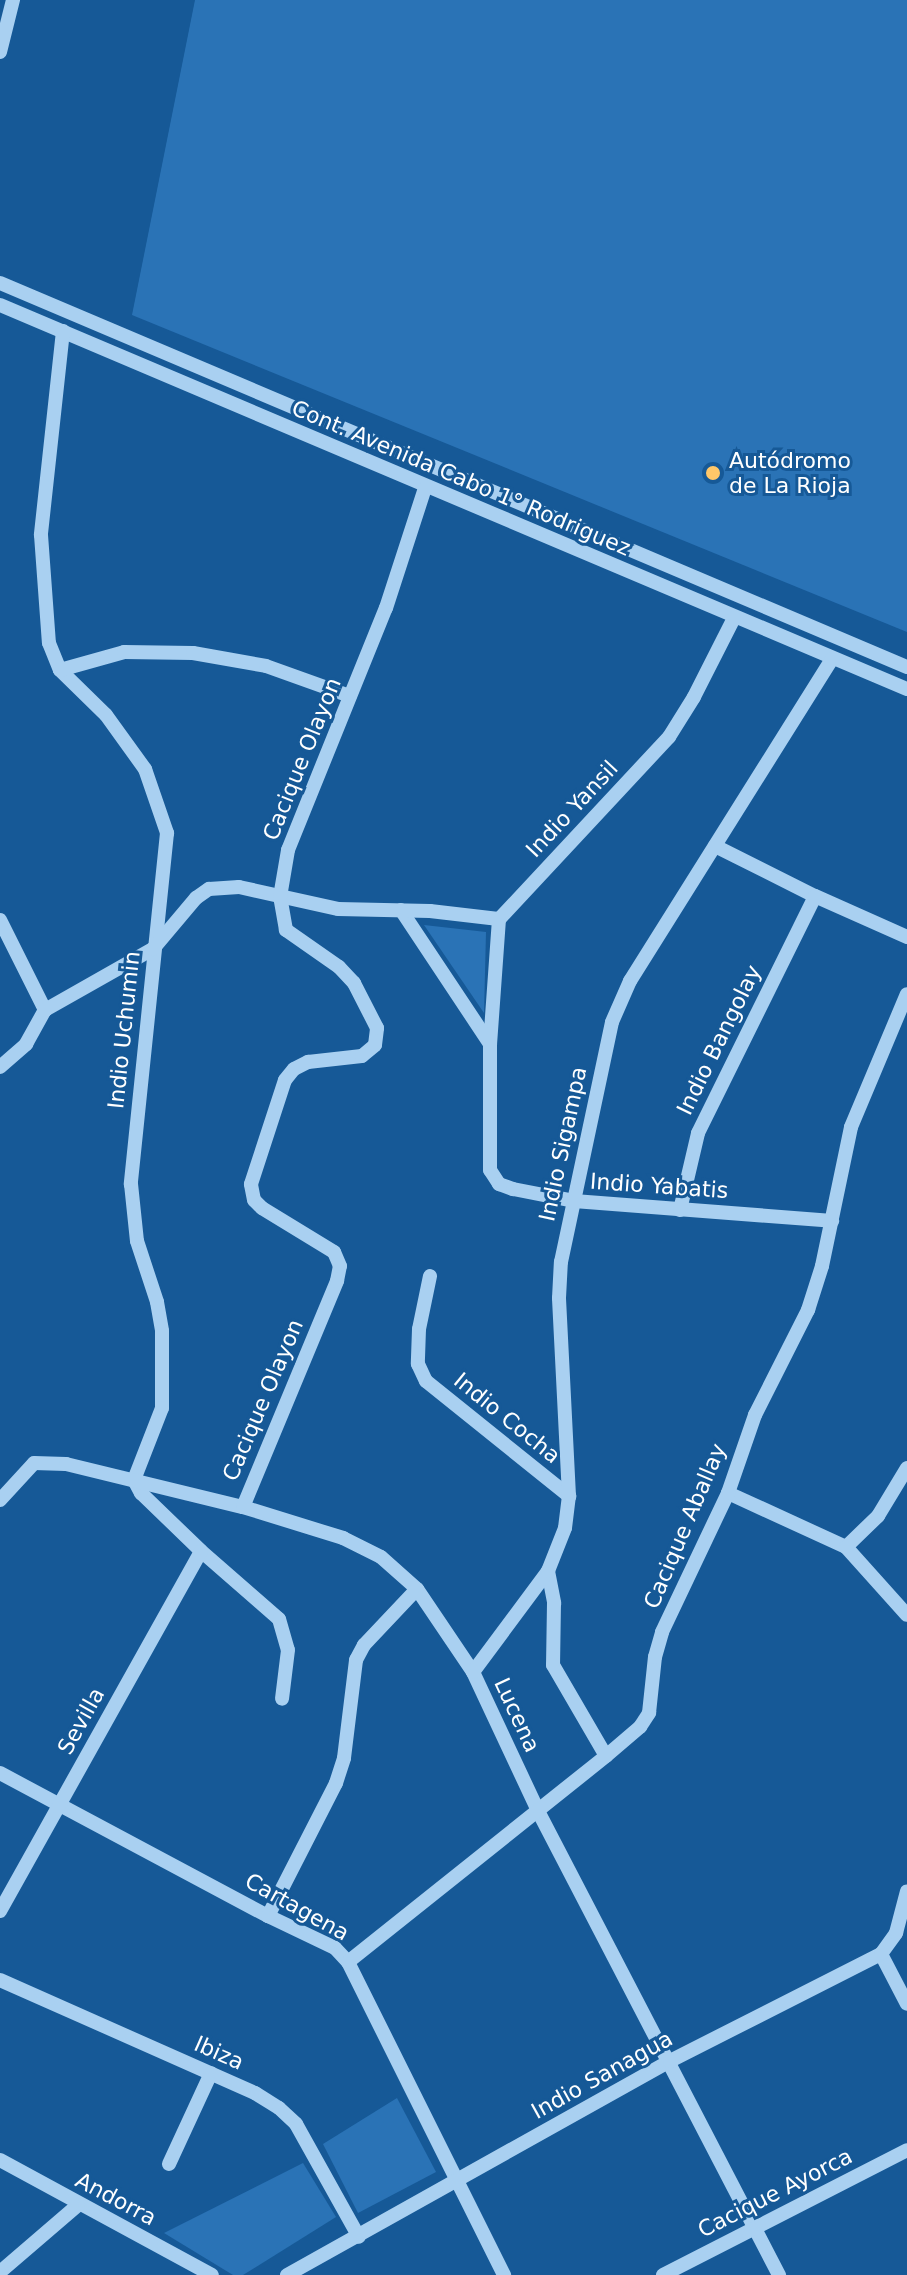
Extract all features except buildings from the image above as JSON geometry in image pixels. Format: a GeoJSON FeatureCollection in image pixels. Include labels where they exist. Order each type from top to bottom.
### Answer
{"type":"FeatureCollection","features":[{"type":"Feature","properties":{"kind":"street"},"geometry":{"type":"LineString","coordinates":[[1,45],[13,0]]}},
{"type":"Feature","properties":{"kind":"street","name":"Cont. Avenida Cabo 1° Rodriguez"},"geometry":{"type":"LineString","coordinates":[[0,283],[907,667]]}},
{"type":"Feature","properties":{"kind":"street","name":"Cont. Avenida Cabo 1° Rodriguez"},"geometry":{"type":"LineString","coordinates":[[0,305],[425,488],[907,689]]}},
{"type":"Feature","properties":{"kind":"street","name":"Indio Uchumin"},"geometry":{"type":"LineString","coordinates":[[63,331],[41,535],[44,610],[49,643],[60,670],[106,715],[145,769],[167,833],[131,1184],[137,1241],[157,1302],[162,1331],[162,1408],[134,1480]]}},
{"type":"Feature","properties":{"kind":"street","name":"Cacique Olayon"},"geometry":{"type":"LineString","coordinates":[[243,1507],[337,1281],[340,1266],[334,1252],[262,1208],[254,1200],[251,1184],[285,1080],[294,1069],[308,1062],[362,1056],[375,1045],[377,1028],[354,983],[339,967],[286,930],[280,897],[288,850],[386,608],[425,488]]}},
{"type":"Feature","properties":{"kind":"street","name":"Indio Yansil"},"geometry":{"type":"LineString","coordinates":[[499,919],[669,737],[694,697],[734,618]]}},
{"type":"Feature","properties":{"kind":"street"},"geometry":{"type":"LineString","coordinates":[[60,670],[124,652],[193,653],[266,666],[350,696]]}},
{"type":"Feature","properties":{"kind":"street","name":"Indio Sigampa"},"geometry":{"type":"LineString","coordinates":[[473,1672],[548,1571],[559,1550],[569,1496],[559,1298],[561,1262],[595,1087],[612,1022],[630,981],[833,658]]}},
{"type":"Feature","properties":{"kind":"street"},"geometry":{"type":"LineString","coordinates":[[715,846],[907,937]]}},
{"type":"Feature","properties":{"kind":"street"},"geometry":{"type":"LineString","coordinates":[[0,1067],[26,1044],[45,1010],[153,949],[196,898],[209,889],[239,887],[338,909],[401,910],[499,919],[490,1044]]}},
{"type":"Feature","properties":{"kind":"street","name":"Indio Bangolay"},"geometry":{"type":"LineString","coordinates":[[680,1210],[698,1133],[815,896]]}},
{"type":"Feature","properties":{"kind":"street"},"geometry":{"type":"LineString","coordinates":[[401,910],[490,1044]]}},
{"type":"Feature","properties":{"kind":"street"},"geometry":{"type":"LineString","coordinates":[[0,920],[45,1010]]}},
{"type":"Feature","properties":{"kind":"street","name":"Cacique Aballay"},"geometry":{"type":"LineString","coordinates":[[348,1962],[606,1756],[640,1727],[649,1713],[655,1657],[662,1632],[728,1493],[755,1415],[808,1310],[832,1221],[851,1127],[907,994]]}},
{"type":"Feature","properties":{"kind":"street","name":"Indio Yabatis"},"geometry":{"type":"LineString","coordinates":[[490,1044],[490,1170],[499,1184],[574,1201],[832,1221]]}},
{"type":"Feature","properties":{"kind":"street","name":"Indio Cocha"},"geometry":{"type":"LineString","coordinates":[[430,1276],[419,1329],[418,1364],[426,1381],[569,1496]]}},
{"type":"Feature","properties":{"kind":"street","name":"Lucena"},"geometry":{"type":"LineString","coordinates":[[0,1500],[34,1463],[51,1461],[243,1507],[343,1538],[381,1557],[417,1589],[473,1672],[538,1811],[779,2275]]}},
{"type":"Feature","properties":{"kind":"street"},"geometry":{"type":"LineString","coordinates":[[846,1547],[878,1516],[907,1468]]}},
{"type":"Feature","properties":{"kind":"street"},"geometry":{"type":"LineString","coordinates":[[134,1480],[141,1493],[201,1551],[279,1619],[288,1650],[282,1699]]}},
{"type":"Feature","properties":{"kind":"street"},"geometry":{"type":"LineString","coordinates":[[728,1493],[846,1547],[907,1615]]}},
{"type":"Feature","properties":{"kind":"street","name":"Sevilla"},"geometry":{"type":"LineString","coordinates":[[0,1911],[201,1551]]}},
{"type":"Feature","properties":{"kind":"street"},"geometry":{"type":"LineString","coordinates":[[548,1571],[554,1603],[553,1665],[606,1756]]}},
{"type":"Feature","properties":{"kind":"street"},"geometry":{"type":"LineString","coordinates":[[268,1916],[336,1783],[344,1758],[356,1660],[364,1645],[417,1589]]}},
{"type":"Feature","properties":{"kind":"street","name":"Cartagena"},"geometry":{"type":"LineString","coordinates":[[0,1773],[268,1916],[335,1948],[348,1962],[504,2275]]}},
{"type":"Feature","properties":{"kind":"street"},"geometry":{"type":"LineString","coordinates":[[907,1891],[896,1933],[881,1954],[907,2004]]}},
{"type":"Feature","properties":{"kind":"street","name":"Indio Sanagua"},"geometry":{"type":"LineString","coordinates":[[287,2275],[670,2061],[881,1954]]}},
{"type":"Feature","properties":{"kind":"street","name":"Ibiza"},"geometry":{"type":"LineString","coordinates":[[0,1980],[255,2093],[279,2108],[296,2124],[359,2237]]}},
{"type":"Feature","properties":{"kind":"street"},"geometry":{"type":"LineString","coordinates":[[169,2164],[211,2073]]}},
{"type":"Feature","properties":{"kind":"street","name":"Cacique Ayorca"},"geometry":{"type":"LineString","coordinates":[[663,2275],[907,2150]]}},
{"type":"Feature","properties":{"kind":"street","name":"Andorra"},"geometry":{"type":"LineString","coordinates":[[0,2160],[212,2275]]}},
{"type":"Feature","properties":{"kind":"street"},"geometry":{"type":"LineString","coordinates":[[0,2272],[78,2205]]}},
{"type":"Feature","properties":{"kind":"shaded area","name":"Autódromo de La Rioja"},"geometry":{"type":"Polygon","coordinates":[[[195,0],[907,0],[907,632],[132,315],[195,0]]]}},
{"type":"Feature","properties":{"kind":"shaded area"},"geometry":{"type":"Polygon","coordinates":[[[424,925],[486,932],[484,1013],[424,925]]]}},
{"type":"Feature","properties":{"kind":"shaded area"},"geometry":{"type":"Polygon","coordinates":[[[397,2098],[436,2172],[358,2213],[323,2144],[397,2098]]]}},
{"type":"Feature","properties":{"kind":"shaded area"},"geometry":{"type":"Polygon","coordinates":[[[303,2163],[336,2217],[243,2275],[233,2275],[164,2233],[303,2163]]]}},
{"type":"Feature","properties":{"kind":"place","name":"Autódromo de La Rioja"},"geometry":{"type":"Point","coordinates":[713,473]}}]}
